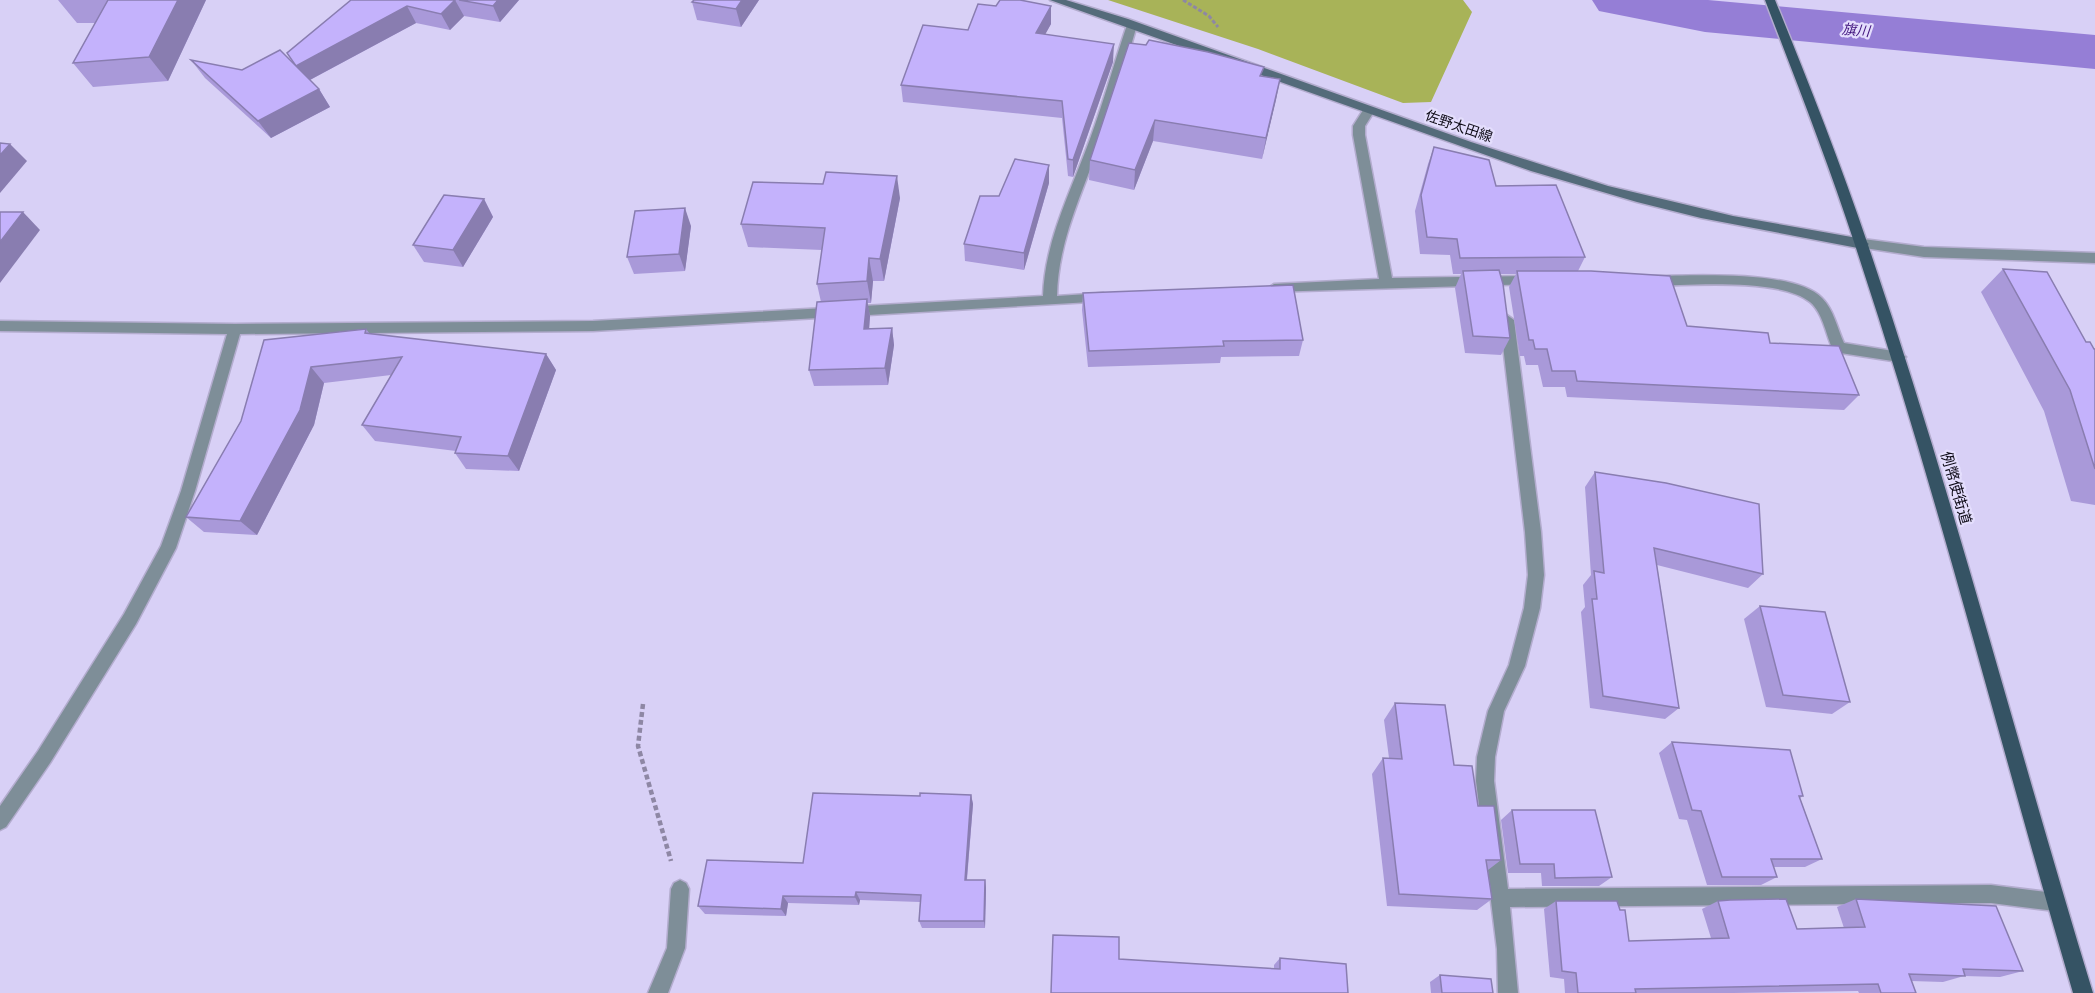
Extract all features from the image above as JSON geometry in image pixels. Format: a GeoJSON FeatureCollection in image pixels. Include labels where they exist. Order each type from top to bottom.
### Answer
{"type":"FeatureCollection","features":[{"type":"Feature","properties":{"kind":"main road","name":"佐野太田線"},"geometry":{"type":"LineString","coordinates":[[1056,0],[1464,144],[1603,189],[1676,209],[1769,229],[1863,244]]}},
{"type":"Feature","properties":{"kind":"main road","name":"例幣使街道"},"geometry":{"type":"LineString","coordinates":[[1770,0],[1826,141],[1863,244],[1899,357],[2055,902],[2084,993]]}},
{"type":"Feature","properties":{"kind":"street"},"geometry":{"type":"LineString","coordinates":[[1050,301],[1049,278],[1065,215],[1095,141],[1132,25]]}},
{"type":"Feature","properties":{"kind":"street"},"geometry":{"type":"LineString","coordinates":[[1369,110],[1359,126],[1359,135],[1386,283]]}},
{"type":"Feature","properties":{"kind":"street"},"geometry":{"type":"LineString","coordinates":[[1863,244],[1924,252],[2095,258]]}},
{"type":"Feature","properties":{"kind":"street"},"geometry":{"type":"LineString","coordinates":[[1498,280],[1504,301],[1533,532],[1536,575],[1532,608],[1516,666],[1496,711],[1486,757],[1485,781],[1500,898],[1508,993]]}},
{"type":"Feature","properties":{"kind":"street"},"geometry":{"type":"LineString","coordinates":[[1258,290],[1386,283],[1544,280]]}},
{"type":"Feature","properties":{"kind":"street"},"geometry":{"type":"LineString","coordinates":[[1636,281],[1763,283],[1804,290],[1816,299],[1825,311],[1839,348],[1899,357]]}},
{"type":"Feature","properties":{"kind":"street"},"geometry":{"type":"LineString","coordinates":[[0,326],[235,329],[593,326],[1119,297]]}},
{"type":"Feature","properties":{"kind":"street"},"geometry":{"type":"LineString","coordinates":[[0,821],[50,747],[130,619],[168,548],[188,491],[235,329]]}},
{"type":"Feature","properties":{"kind":"street"},"geometry":{"type":"LineString","coordinates":[[658,993],[676,948],[680,889]]}},
{"type":"Feature","properties":{"kind":"street"},"geometry":{"type":"LineString","coordinates":[[1500,898],[1991,894],[2055,902]]}},
{"type":"Feature","properties":{"kind":"path"},"geometry":{"type":"LineString","coordinates":[[643,704],[638,746],[680,889]]}},
{"type":"Feature","properties":{"kind":"green space"},"geometry":{"type":"Polygon","coordinates":[[[1108,0],[1463,0],[1472,12],[1431,102],[1403,103],[1258,49],[1108,0]]]}},
{"type":"Feature","properties":{"kind":"building"},"geometry":{"type":"Polygon","coordinates":[[[108,0],[178,0],[149,57],[73,63],[108,0]]]}},
{"type":"Feature","properties":{"kind":"building"},"geometry":{"type":"Polygon","coordinates":[[[351,0],[455,0],[441,14],[407,6],[296,66],[287,53],[351,0]]]}},
{"type":"Feature","properties":{"kind":"building"},"geometry":{"type":"Polygon","coordinates":[[[459,0],[498,0],[493,6],[459,0]]]}},
{"type":"Feature","properties":{"kind":"building"},"geometry":{"type":"Polygon","coordinates":[[[694,0],[742,0],[736,9],[692,2],[694,0]]]}},
{"type":"Feature","properties":{"kind":"building"},"geometry":{"type":"Polygon","coordinates":[[[1000,0],[1020,0],[1051,6],[1036,33],[1114,44],[1073,160],[1068,159],[1062,101],[901,85],[923,25],[968,30],[978,4],[996,6],[1000,0]]]}},
{"type":"Feature","properties":{"kind":"building"},"geometry":{"type":"Polygon","coordinates":[[[1149,40],[1208,52],[1264,67],[1260,76],[1280,79],[1266,138],[1155,120],[1135,170],[1090,160],[1129,43],[1146,45],[1149,40]]]}},
{"type":"Feature","properties":{"kind":"building"},"geometry":{"type":"Polygon","coordinates":[[[280,50],[319,89],[258,121],[191,60],[242,70],[280,50]]]}},
{"type":"Feature","properties":{"kind":"building"},"geometry":{"type":"Polygon","coordinates":[[[0,143],[10,144],[0,155],[0,143]]]}},
{"type":"Feature","properties":{"kind":"building"},"geometry":{"type":"Polygon","coordinates":[[[1434,147],[1489,160],[1496,186],[1556,185],[1585,257],[1460,258],[1457,239],[1427,237],[1421,195],[1434,147]]]}},
{"type":"Feature","properties":{"kind":"building"},"geometry":{"type":"Polygon","coordinates":[[[1015,159],[1049,165],[1024,253],[964,244],[980,196],[999,196],[1015,159]]]}},
{"type":"Feature","properties":{"kind":"building"},"geometry":{"type":"Polygon","coordinates":[[[826,172],[897,176],[880,259],[869,258],[867,281],[817,284],[825,228],[741,224],[753,182],[823,184],[826,172]]]}},
{"type":"Feature","properties":{"kind":"building"},"geometry":{"type":"Polygon","coordinates":[[[444,195],[484,199],[453,250],[413,245],[444,195]]]}},
{"type":"Feature","properties":{"kind":"building"},"geometry":{"type":"Polygon","coordinates":[[[685,208],[679,254],[627,257],[635,211],[685,208]]]}},
{"type":"Feature","properties":{"kind":"building"},"geometry":{"type":"Polygon","coordinates":[[[0,212],[23,212],[0,242],[0,212]]]}},
{"type":"Feature","properties":{"kind":"building"},"geometry":{"type":"Polygon","coordinates":[[[2003,269],[2047,272],[2086,342],[2090,342],[2095,349],[2095,469],[2070,390],[2003,269]]]}},
{"type":"Feature","properties":{"kind":"building"},"geometry":{"type":"Polygon","coordinates":[[[1499,270],[1510,338],[1473,336],[1463,271],[1499,270]]]}},
{"type":"Feature","properties":{"kind":"building"},"geometry":{"type":"Polygon","coordinates":[[[1517,271],[1591,271],[1670,276],[1687,326],[1768,333],[1770,343],[1839,346],[1859,395],[1577,381],[1575,371],[1552,371],[1547,349],[1535,349],[1533,340],[1529,340],[1517,271]]]}},
{"type":"Feature","properties":{"kind":"building"},"geometry":{"type":"Polygon","coordinates":[[[1293,285],[1303,340],[1223,341],[1224,346],[1089,351],[1083,293],[1293,285]]]}},
{"type":"Feature","properties":{"kind":"building"},"geometry":{"type":"Polygon","coordinates":[[[867,299],[864,329],[892,328],[885,368],[809,370],[817,302],[867,299]]]}},
{"type":"Feature","properties":{"kind":"building"},"geometry":{"type":"Polygon","coordinates":[[[366,329],[365,333],[546,354],[508,456],[455,453],[461,437],[362,425],[402,357],[311,367],[300,410],[240,521],[186,517],[241,421],[264,340],[366,329]]]}},
{"type":"Feature","properties":{"kind":"building"},"geometry":{"type":"Polygon","coordinates":[[[1595,472],[1666,483],[1759,504],[1763,574],[1654,548],[1679,708],[1603,696],[1592,599],[1597,599],[1594,571],[1604,573],[1595,472]]]}},
{"type":"Feature","properties":{"kind":"building"},"geometry":{"type":"Polygon","coordinates":[[[1760,606],[1825,612],[1850,702],[1783,695],[1760,606]]]}},
{"type":"Feature","properties":{"kind":"building"},"geometry":{"type":"Polygon","coordinates":[[[1395,703],[1445,705],[1454,765],[1472,766],[1478,806],[1494,806],[1501,860],[1486,860],[1492,899],[1399,894],[1383,758],[1402,759],[1395,703]]]}},
{"type":"Feature","properties":{"kind":"building"},"geometry":{"type":"Polygon","coordinates":[[[1672,742],[1790,750],[1803,796],[1799,796],[1822,859],[1771,859],[1777,877],[1722,877],[1701,811],[1692,810],[1672,742]]]}},
{"type":"Feature","properties":{"kind":"building"},"geometry":{"type":"Polygon","coordinates":[[[813,793],[971,795],[965,880],[985,880],[984,921],[919,921],[921,895],[856,892],[855,897],[783,896],[781,909],[698,906],[707,860],[803,863],[813,793]]]}},
{"type":"Feature","properties":{"kind":"building"},"geometry":{"type":"Polygon","coordinates":[[[1512,810],[1595,810],[1612,877],[1555,878],[1554,864],[1520,864],[1512,810]]]}},
{"type":"Feature","properties":{"kind":"building"},"geometry":{"type":"Polygon","coordinates":[[[1786,899],[1797,929],[1865,927],[1856,899],[1996,906],[2023,971],[1963,969],[1965,976],[1909,974],[1916,993],[1881,993],[1878,984],[1635,989],[1636,993],[1578,993],[1576,973],[1562,971],[1556,901],[1617,901],[1620,910],[1625,910],[1629,941],[1729,938],[1718,901],[1786,899]]]}},
{"type":"Feature","properties":{"kind":"building"},"geometry":{"type":"Polygon","coordinates":[[[1053,935],[1119,937],[1119,959],[1280,969],[1280,958],[1346,964],[1348,993],[1051,993],[1053,935]]]}},
{"type":"Feature","properties":{"kind":"building"},"geometry":{"type":"Polygon","coordinates":[[[1440,975],[1491,979],[1493,993],[1442,993],[1440,975]]]}},
{"type":"Feature","properties":{"kind":"waterway","name":"旗川"},"geometry":{"type":"LineString","coordinates":[[1618,0],[1705,16],[2095,52]]}}]}
